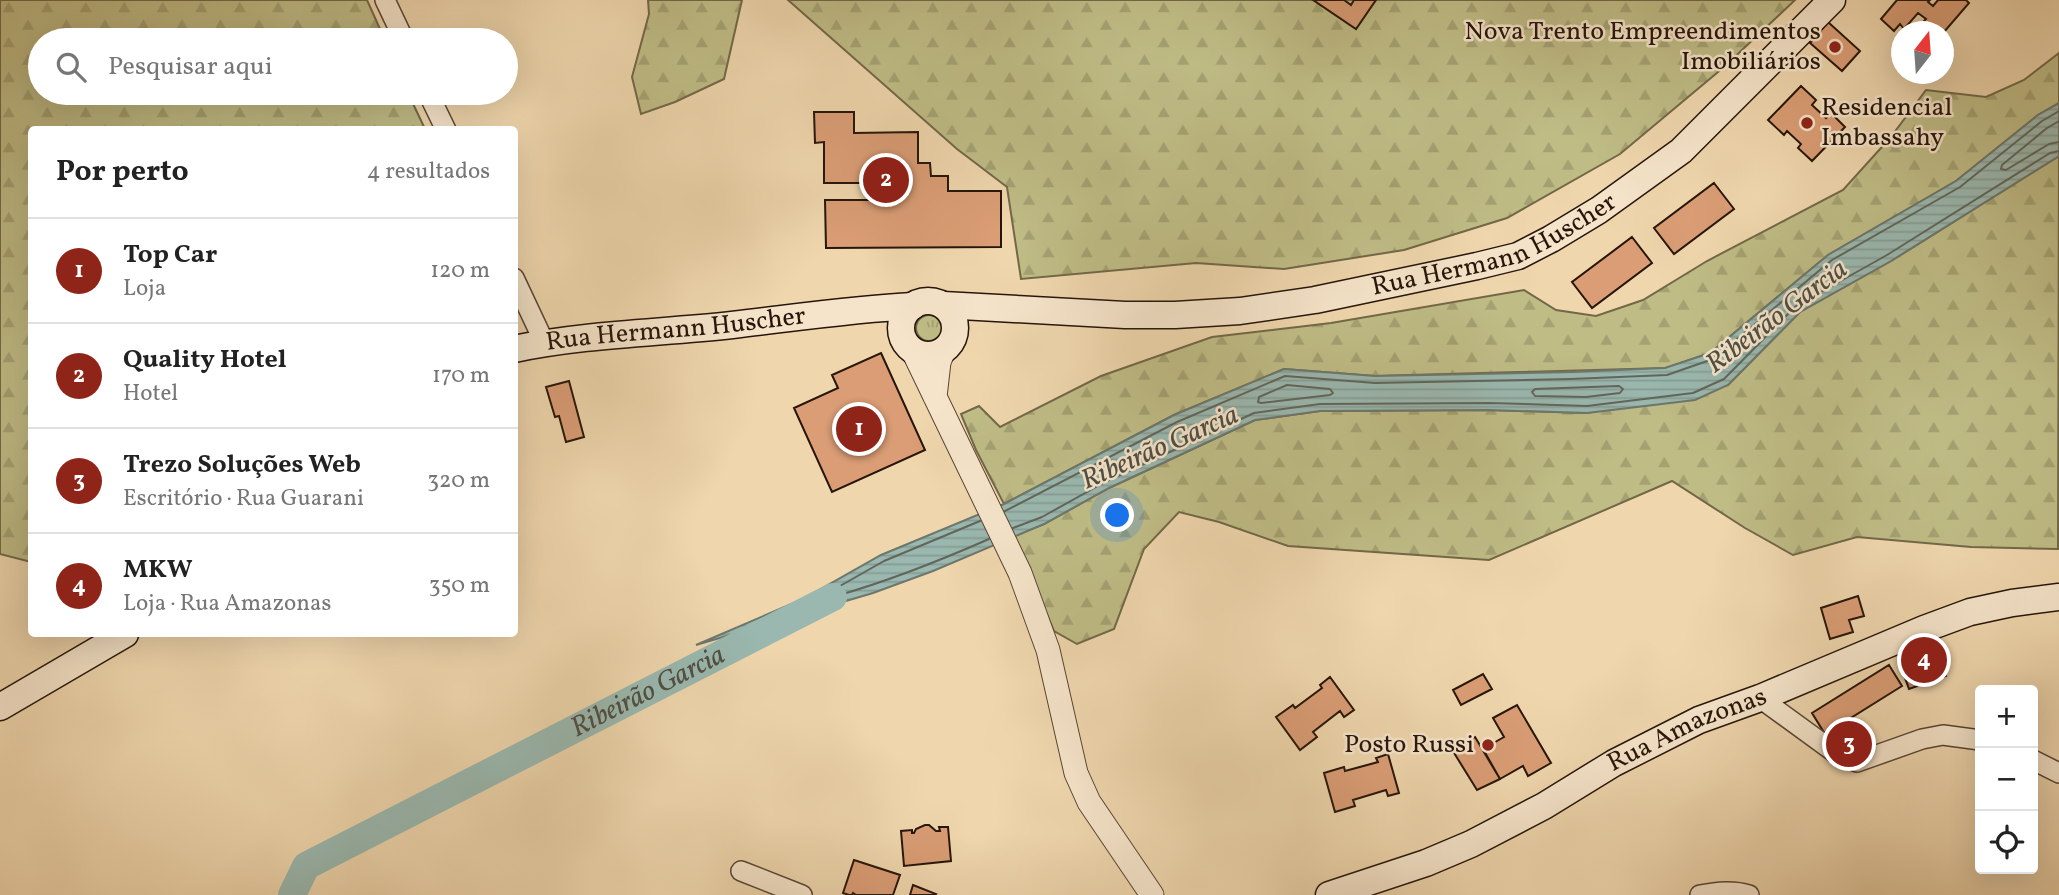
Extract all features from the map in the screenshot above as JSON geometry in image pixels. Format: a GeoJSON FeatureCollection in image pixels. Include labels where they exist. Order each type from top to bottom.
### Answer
{"type":"FeatureCollection","features":[{"type":"Feature","properties":{"kind":"main road","name":"Rua Hermann Huscher"},"geometry":{"type":"LineString","coordinates":[[949,343],[972,325],[993,320],[1076,313],[1175,315],[1240,311],[1315,300],[1518,256],[1599,210],[1681,151],[1832,0]]}},
{"type":"Feature","properties":{"kind":"main road"},"geometry":{"type":"LineString","coordinates":[[922,302],[943,305],[954,318],[949,343],[934,355],[922,354],[908,345],[901,326],[903,318],[913,306],[922,302]]}},
{"type":"Feature","properties":{"kind":"main road","name":"Rua Hermann Huscher"},"geometry":{"type":"LineString","coordinates":[[943,305],[1076,313]]}},
{"type":"Feature","properties":{"kind":"main road","name":"Rua Hermann Huscher"},"geometry":{"type":"LineString","coordinates":[[518,348],[836,311],[913,306]]}},
{"type":"Feature","properties":{"kind":"main road","name":"Rua Hermann Huscher"},"geometry":{"type":"LineString","coordinates":[[836,311],[862,317],[888,328],[908,345]]}},
{"type":"Feature","properties":{"kind":"main road","name":"Rua Amazonas"},"geometry":{"type":"LineString","coordinates":[[1329,895],[1426,863],[1471,844],[1544,806],[1614,763],[1699,720],[1760,698],[1970,612],[2059,597]]}},
{"type":"Feature","properties":{"kind":"main road"},"geometry":{"type":"LineString","coordinates":[[0,707],[120,637]]}},
{"type":"Feature","properties":{"kind":"street"},"geometry":{"type":"LineString","coordinates":[[385,0],[398,28]]}},
{"type":"Feature","properties":{"kind":"street"},"geometry":{"type":"LineString","coordinates":[[434,105],[444,126]]}},
{"type":"Feature","properties":{"kind":"street"},"geometry":{"type":"LineString","coordinates":[[518,287],[545,344]]}},
{"type":"Feature","properties":{"kind":"street"},"geometry":{"type":"LineString","coordinates":[[935,397],[939,362],[949,343]]}},
{"type":"Feature","properties":{"kind":"street"},"geometry":{"type":"LineString","coordinates":[[908,345],[1020,573],[1048,650],[1076,773],[1089,802],[1152,895]]}},
{"type":"Feature","properties":{"kind":"street"},"geometry":{"type":"LineString","coordinates":[[1760,698],[1837,754],[1857,762],[1922,739],[1943,735],[1975,739]]}},
{"type":"Feature","properties":{"kind":"street"},"geometry":{"type":"LineString","coordinates":[[2038,762],[2059,773]]}},
{"type":"Feature","properties":{"kind":"street"},"geometry":{"type":"LineString","coordinates":[[741,871],[802,895]]}},
{"type":"Feature","properties":{"kind":"street"},"geometry":{"type":"LineString","coordinates":[[1700,895],[1720,891],[1749,895]]}},
{"type":"Feature","properties":{"kind":"green space"},"geometry":{"type":"Polygon","coordinates":[[[0,0],[367,0],[380,28],[28,28],[28,105],[414,105],[424,126],[28,126],[28,561],[0,554],[0,0]]]}},
{"type":"Feature","properties":{"kind":"green space"},"geometry":{"type":"Polygon","coordinates":[[[648,0],[742,0],[724,79],[675,102],[641,114],[632,77],[649,14],[648,0]]]}},
{"type":"Feature","properties":{"kind":"green space"},"geometry":{"type":"Polygon","coordinates":[[[788,0],[1795,0],[1724,67],[1620,154],[1507,218],[1404,250],[1284,269],[1196,263],[1021,279],[1007,187],[957,149],[788,0]]]}},
{"type":"Feature","properties":{"kind":"green space"},"geometry":{"type":"Polygon","coordinates":[[[2059,53],[2059,103],[2038,115],[1956,181],[1828,255],[1710,353],[1666,368],[1375,376],[1284,369],[1174,415],[1004,504],[961,414],[979,406],[1000,427],[1101,376],[1212,337],[1331,323],[1524,290],[1556,310],[1596,316],[1643,300],[1707,261],[1843,190],[1890,138],[1926,90],[1986,97],[2024,80],[2059,53]]]}},
{"type":"Feature","properties":{"kind":"green space"},"geometry":{"type":"Polygon","coordinates":[[[2059,156],[2058,549],[1971,547],[1857,537],[1793,555],[1672,481],[1489,560],[1288,546],[1219,522],[1179,512],[1144,549],[1114,629],[1077,644],[1054,631],[1013,536],[1044,524],[1109,488],[1255,420],[1320,411],[1489,410],[1587,413],[1728,385],[1800,312],[1891,261],[2059,156]]]}},
{"type":"Feature","properties":{"kind":"green space"},"geometry":{"type":"Polygon","coordinates":[[[929,315],[938,319],[942,328],[938,337],[929,341],[920,337],[916,328],[920,319],[929,315]]]}},
{"type":"Feature","properties":{"kind":"water"},"geometry":{"type":"Polygon","coordinates":[[[2059,103],[2059,156],[1891,261],[1800,312],[1728,385],[1695,400],[1587,413],[1489,410],[1320,411],[1255,420],[1109,488],[1044,524],[933,571],[873,593],[696,645],[803,599],[881,555],[1004,504],[1174,415],[1284,369],[1375,376],[1571,372],[1665,368],[1710,353],[1828,255],[1956,181],[2038,115],[2059,103]]]}},
{"type":"Feature","properties":{"kind":"building"},"geometry":{"type":"Polygon","coordinates":[[[1313,0],[1344,0],[1351,5],[1354,0],[1376,0],[1356,29],[1313,0]]]}},
{"type":"Feature","properties":{"kind":"building"},"geometry":{"type":"Polygon","coordinates":[[[1897,0],[1930,0],[1928,2],[1933,6],[1938,0],[1966,0],[1969,3],[1953,21],[1924,21],[1926,19],[1918,13],[1911,21],[1891,21],[1891,28],[1881,19],[1897,0]]]}},
{"type":"Feature","properties":{"kind":"building","name":"Nova Trento Empreendimentos Imobiliários"},"geometry":{"type":"Polygon","coordinates":[[[1828,22],[1860,51],[1842,71],[1810,43],[1828,22]]]}},
{"type":"Feature","properties":{"kind":"building","name":"Residencial Imbassahy"},"geometry":{"type":"Polygon","coordinates":[[[1801,86],[1816,100],[1812,105],[1826,118],[1831,113],[1845,127],[1812,161],[1798,148],[1801,144],[1787,131],[1784,135],[1768,120],[1801,86]]]}},
{"type":"Feature","properties":{"kind":"building"},"geometry":{"type":"Polygon","coordinates":[[[814,112],[854,112],[854,133],[918,132],[918,163],[930,163],[931,176],[948,176],[948,191],[1001,191],[1001,247],[826,248],[825,200],[883,200],[882,183],[824,183],[824,142],[815,143],[814,112]]]}},
{"type":"Feature","properties":{"kind":"building"},"geometry":{"type":"Polygon","coordinates":[[[1714,183],[1734,209],[1674,254],[1654,228],[1714,183]]]}},
{"type":"Feature","properties":{"kind":"building"},"geometry":{"type":"Polygon","coordinates":[[[1632,237],[1652,263],[1592,308],[1572,282],[1632,237]]]}},
{"type":"Feature","properties":{"kind":"building"},"geometry":{"type":"Polygon","coordinates":[[[881,353],[925,450],[832,492],[794,408],[838,388],[832,375],[881,353]]]}},
{"type":"Feature","properties":{"kind":"building"},"geometry":{"type":"Polygon","coordinates":[[[569,381],[584,437],[566,442],[559,416],[555,417],[546,387],[569,381]]]}},
{"type":"Feature","properties":{"kind":"building"},"geometry":{"type":"Polygon","coordinates":[[[1858,596],[1864,616],[1849,620],[1853,632],[1830,639],[1821,608],[1858,596]]]}},
{"type":"Feature","properties":{"kind":"building"},"geometry":{"type":"Polygon","coordinates":[[[1937,651],[1946,676],[1909,689],[1900,664],[1937,651]]]}},
{"type":"Feature","properties":{"kind":"building"},"geometry":{"type":"Polygon","coordinates":[[[1889,665],[1902,686],[1825,734],[1812,713],[1889,665]]]}},
{"type":"Feature","properties":{"kind":"building"},"geometry":{"type":"Polygon","coordinates":[[[1483,674],[1492,689],[1461,705],[1453,690],[1483,674]]]}},
{"type":"Feature","properties":{"kind":"building"},"geometry":{"type":"Polygon","coordinates":[[[1330,677],[1354,710],[1344,717],[1340,711],[1313,732],[1317,737],[1300,750],[1276,717],[1293,705],[1295,708],[1322,688],[1320,685],[1330,677]]]}},
{"type":"Feature","properties":{"kind":"building"},"geometry":{"type":"Polygon","coordinates":[[[1517,705],[1551,763],[1528,776],[1523,766],[1500,779],[1483,749],[1504,737],[1493,718],[1517,705]]]}},
{"type":"Feature","properties":{"kind":"building"},"geometry":{"type":"Polygon","coordinates":[[[1475,737],[1500,779],[1477,790],[1451,748],[1475,737]]]}},
{"type":"Feature","properties":{"kind":"building"},"geometry":{"type":"Polygon","coordinates":[[[1388,754],[1399,793],[1388,796],[1386,790],[1353,800],[1355,806],[1335,812],[1324,773],[1344,767],[1345,771],[1378,762],[1376,758],[1388,754]]]}},
{"type":"Feature","properties":{"kind":"building"},"geometry":{"type":"Polygon","coordinates":[[[925,825],[936,831],[940,831],[939,827],[948,827],[951,861],[904,866],[901,831],[912,830],[914,833],[925,825]]]}},
{"type":"Feature","properties":{"kind":"building"},"geometry":{"type":"Polygon","coordinates":[[[854,860],[900,875],[893,895],[843,893],[854,860]]]}},
{"type":"Feature","properties":{"kind":"building"},"geometry":{"type":"Polygon","coordinates":[[[913,885],[936,894],[910,895],[913,885]]]}},
{"type":"Feature","properties":{"kind":"waterway","name":"Ribeirão Garcia"},"geometry":{"type":"LineString","coordinates":[[292,895],[306,866],[833,597]]}},
{"type":"Feature","properties":{"kind":"place","name":"Nova Trento Empreendimentos Imobiliários"},"geometry":{"type":"Point","coordinates":[1835,47]}},
{"type":"Feature","properties":{"kind":"place","name":"Residencial Imbassahy"},"geometry":{"type":"Point","coordinates":[1807,123]}},
{"type":"Feature","properties":{"kind":"place","name":"Quality Hotel"},"geometry":{"type":"Point","coordinates":[886,180]}},
{"type":"Feature","properties":{"kind":"place","name":"Top Car"},"geometry":{"type":"Point","coordinates":[859,429]}},
{"type":"Feature","properties":{"kind":"place","name":"MKW"},"geometry":{"type":"Point","coordinates":[1924,660]}},
{"type":"Feature","properties":{"kind":"place","name":"Trezo Soluções Web"},"geometry":{"type":"Point","coordinates":[1849,744]}},
{"type":"Feature","properties":{"kind":"place","name":"Posto Russi"},"geometry":{"type":"Point","coordinates":[1488,745]}}]}
